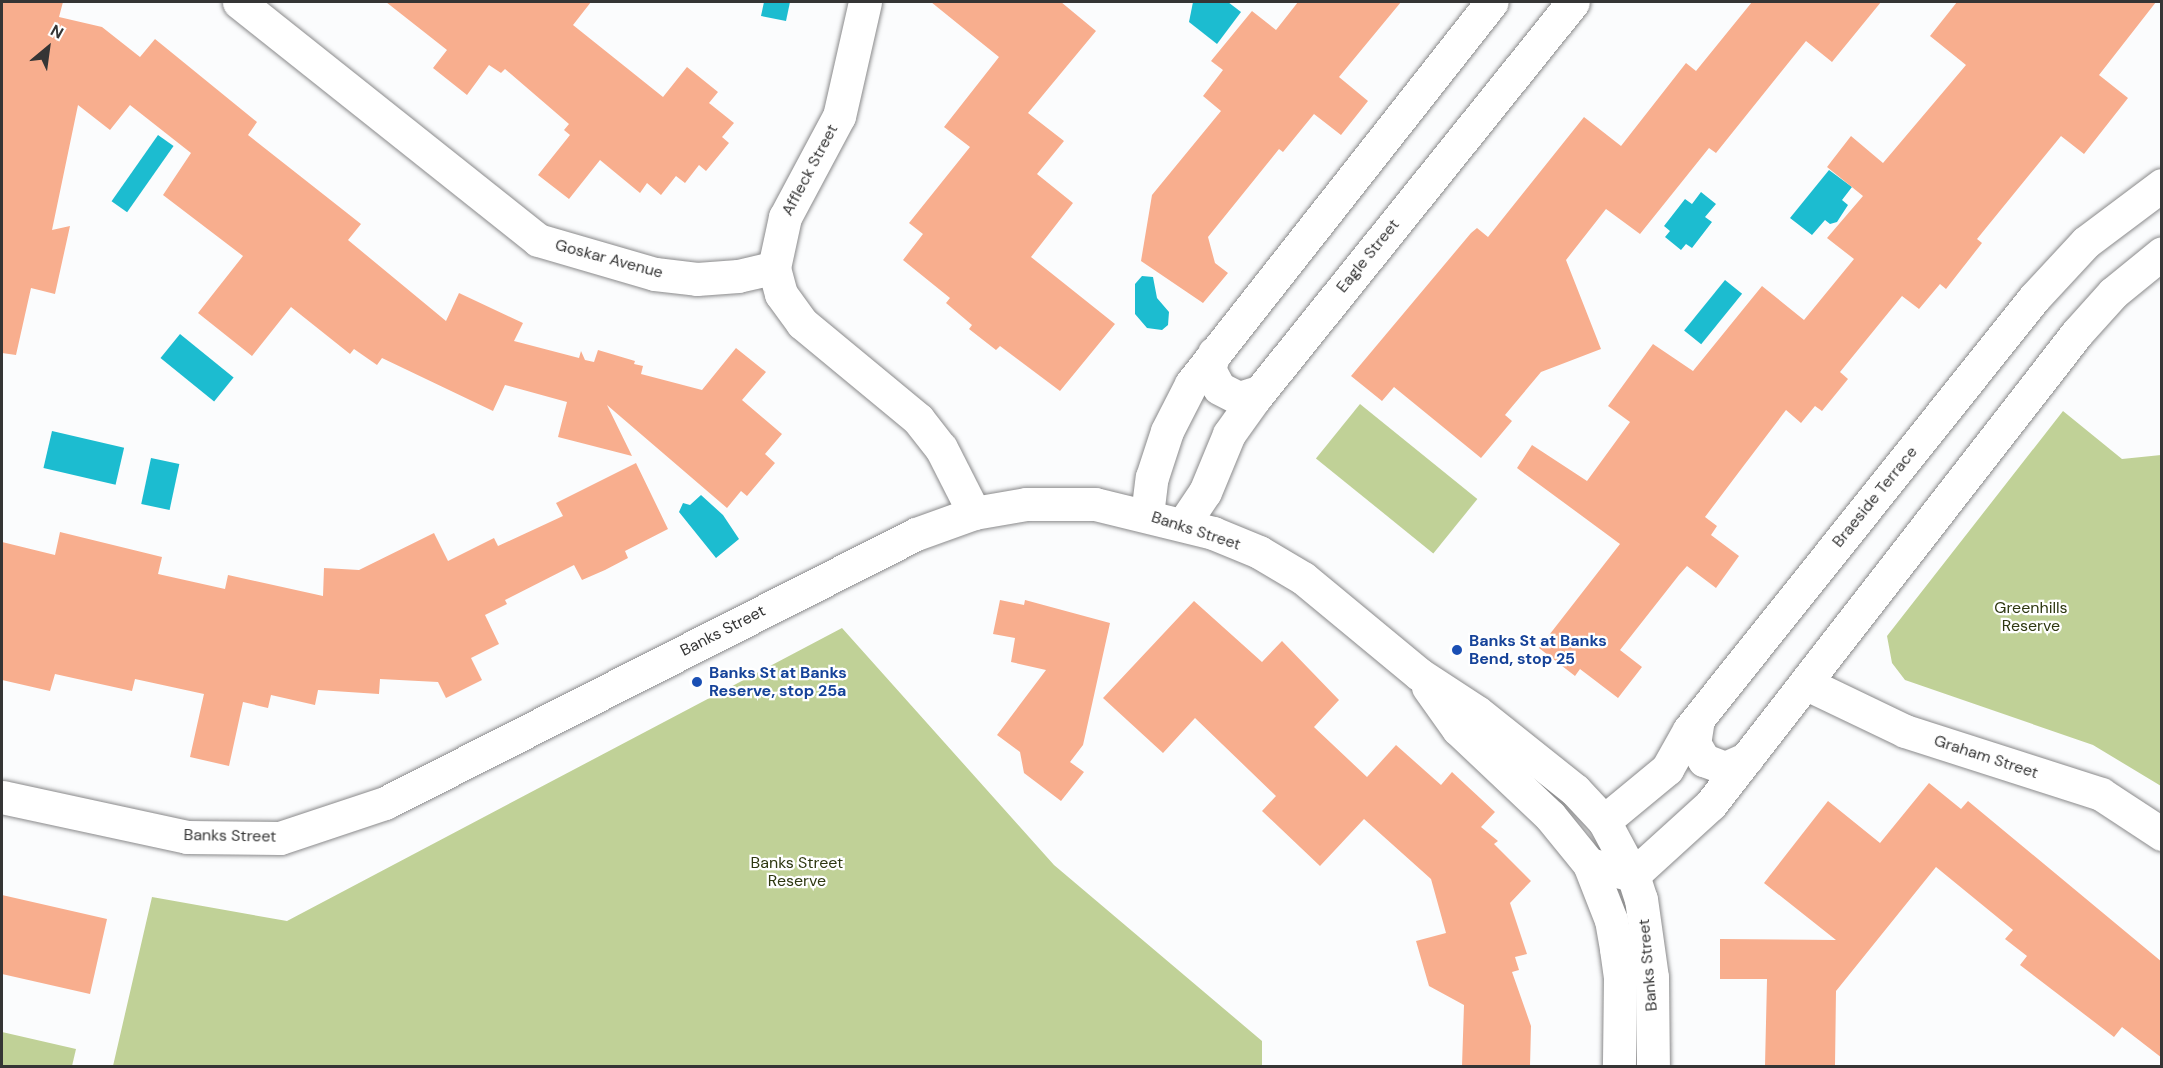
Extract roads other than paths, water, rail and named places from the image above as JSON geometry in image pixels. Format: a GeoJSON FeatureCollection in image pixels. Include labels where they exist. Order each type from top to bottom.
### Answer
{"type":"FeatureCollection","features":[{"type":"Feature","properties":{"kind":"street","name":"Goskar Avenue"},"geometry":{"type":"LineString","coordinates":[[239,2],[538,240],[655,274],[697,279],[738,276],[774,268]]}},
{"type":"Feature","properties":{"kind":"street","name":"Affleck Street"},"geometry":{"type":"LineString","coordinates":[[774,268],[785,217],[839,116],[865,2]]}},
{"type":"Feature","properties":{"kind":"street"},"geometry":{"type":"LineString","coordinates":[[1147,515],[1152,477],[1167,431],[1191,384],[1492,2]]}},
{"type":"Feature","properties":{"kind":"street","name":"Eagle Street"},"geometry":{"type":"LineString","coordinates":[[1184,523],[1205,492],[1228,434],[1259,392],[1573,2]]}},
{"type":"Feature","properties":{"kind":"street","name":"Braeside Terrace"},"geometry":{"type":"LineString","coordinates":[[1604,821],[1667,769],[1698,719],[2034,298],[2086,242],[2162,185]]}},
{"type":"Feature","properties":{"kind":"street"},"geometry":{"type":"LineString","coordinates":[[1604,821],[1589,864],[1633,875],[1711,804],[1807,684],[2077,333],[2113,292],[2162,253]]}},
{"type":"Feature","properties":{"kind":"street"},"geometry":{"type":"LineString","coordinates":[[774,268],[781,294],[802,323],[918,419],[941,448],[974,513]]}},
{"type":"Feature","properties":{"kind":"street"},"geometry":{"type":"LineString","coordinates":[[1214,353],[1209,369],[1219,388],[1239,398],[1259,392]]}},
{"type":"Feature","properties":{"kind":"street","name":"Banks Street"},"geometry":{"type":"LineString","coordinates":[[2,797],[187,837],[280,838],[385,803],[916,534],[974,513],[1051,503],[1095,504],[1184,523],[1259,552],[1303,578],[1419,674],[1477,712],[1548,767],[1604,821],[1633,875],[1647,922],[1652,977],[1653,1066]]}},
{"type":"Feature","properties":{"kind":"street","name":"Banks Street"},"geometry":{"type":"LineString","coordinates":[[1419,674],[1458,729],[1550,816],[1589,864],[1611,920],[1616,948],[1620,978],[1618,1066]]}},
{"type":"Feature","properties":{"kind":"street","name":"Graham Street"},"geometry":{"type":"LineString","coordinates":[[1807,684],[1905,731],[2101,794],[2162,834]]}},
{"type":"Feature","properties":{"kind":"street"},"geometry":{"type":"LineString","coordinates":[[1698,719],[1694,743],[1704,760],[1725,768],[1748,758]]}},
{"type":"Feature","properties":{"kind":"water"},"geometry":{"type":"Polygon","coordinates":[[[764,2],[790,2],[786,21],[761,16],[764,2]]]}},
{"type":"Feature","properties":{"kind":"water"},"geometry":{"type":"Polygon","coordinates":[[[1193,2],[1228,2],[1241,12],[1217,44],[1189,22],[1193,2]]]}},
{"type":"Feature","properties":{"kind":"water"},"geometry":{"type":"Polygon","coordinates":[[[158,135],[174,146],[127,212],[112,201],[158,135]]]}},
{"type":"Feature","properties":{"kind":"water"},"geometry":{"type":"Polygon","coordinates":[[[1829,170],[1852,187],[1842,200],[1848,205],[1837,222],[1830,224],[1825,220],[1812,235],[1790,218],[1829,170]]]}},
{"type":"Feature","properties":{"kind":"water"},"geometry":{"type":"Polygon","coordinates":[[[1701,192],[1716,204],[1705,217],[1712,222],[1692,248],[1686,244],[1681,250],[1665,237],[1670,231],[1664,226],[1685,199],[1692,204],[1701,192]]]}},
{"type":"Feature","properties":{"kind":"water"},"geometry":{"type":"Polygon","coordinates":[[[1142,276],[1153,277],[1157,298],[1169,312],[1168,325],[1162,330],[1147,328],[1135,314],[1135,284],[1142,276]]]}},
{"type":"Feature","properties":{"kind":"water"},"geometry":{"type":"Polygon","coordinates":[[[1725,280],[1742,294],[1701,344],[1684,331],[1725,280]]]}},
{"type":"Feature","properties":{"kind":"water"},"geometry":{"type":"Polygon","coordinates":[[[180,334],[234,377],[214,402],[160,358],[180,334]]]}},
{"type":"Feature","properties":{"kind":"water"},"geometry":{"type":"Polygon","coordinates":[[[52,431],[124,448],[116,485],[43,468],[52,431]]]}},
{"type":"Feature","properties":{"kind":"water"},"geometry":{"type":"Polygon","coordinates":[[[151,458],[179,464],[170,510],[141,504],[151,458]]]}},
{"type":"Feature","properties":{"kind":"water"},"geometry":{"type":"Polygon","coordinates":[[[701,495],[723,515],[739,539],[716,558],[679,512],[683,503],[690,505],[701,495]]]}},
{"type":"Feature","properties":{"kind":"place","name":"Banks St at Banks Bend, stop 25"},"geometry":{"type":"Point","coordinates":[1457,650]}},
{"type":"Feature","properties":{"kind":"place","name":"Banks St at Banks Reserve, stop 25a"},"geometry":{"type":"Point","coordinates":[697,682]}},
{"type":"Feature","properties":{"kind":"park label","name":"Greenhills Reserve"},"geometry":{"type":"Point","coordinates":[2031,617]}},
{"type":"Feature","properties":{"kind":"park label","name":"Banks Street Reserve"},"geometry":{"type":"Point","coordinates":[797,872]}}]}
